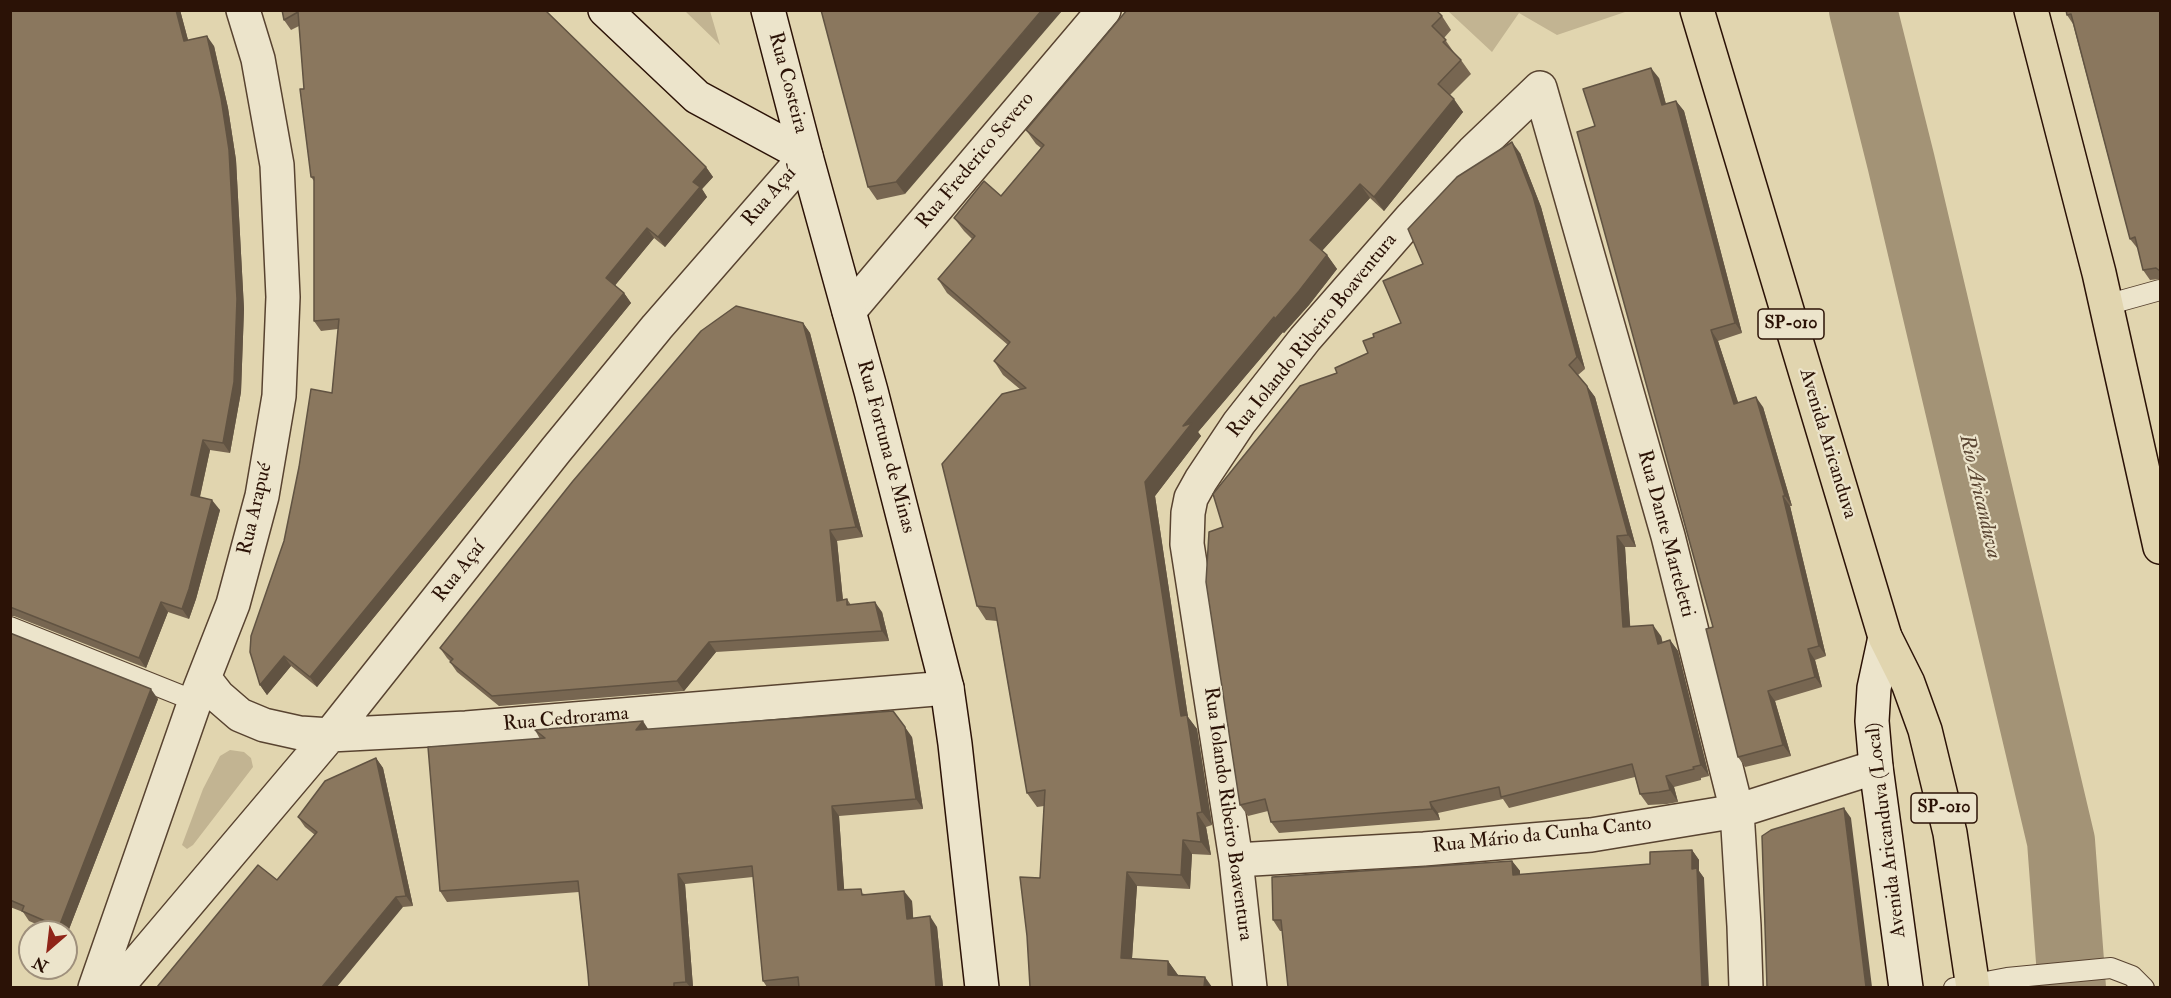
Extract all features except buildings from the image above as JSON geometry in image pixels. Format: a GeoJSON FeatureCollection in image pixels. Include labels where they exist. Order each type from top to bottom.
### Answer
{"type":"FeatureCollection","features":[{"type":"Feature","properties":{"kind":"highway","name":"Avenida Aricanduva"},"geometry":{"type":"LineString","coordinates":[[1697,10],[1885,637]]}},
{"type":"Feature","properties":{"kind":"highway"},"geometry":{"type":"LineString","coordinates":[[2031,10],[2106,305],[2160,547]]}},
{"type":"Feature","properties":{"kind":"highway","name":"SP-010"},"geometry":{"type":"LineString","coordinates":[[1885,637],[1908,683],[1925,730],[1950,833],[1966,986]]}},
{"type":"Feature","properties":{"kind":"street","name":"Rua Arapué"},"geometry":{"type":"LineString","coordinates":[[95,987],[200,689],[233,604],[262,496],[279,396],[283,297],[277,165],[258,59],[243,10]]}},
{"type":"Feature","properties":{"kind":"street"},"geometry":{"type":"LineString","coordinates":[[605,10],[697,97],[806,156]]}},
{"type":"Feature","properties":{"kind":"street","name":"Rua Costeira"},"geometry":{"type":"LineString","coordinates":[[768,10],[806,156]]}},
{"type":"Feature","properties":{"kind":"street","name":"Rua Frederico Severo"},"geometry":{"type":"LineString","coordinates":[[849,311],[1104,10]]}},
{"type":"Feature","properties":{"kind":"street","name":"Rua Dante Marteletti"},"geometry":{"type":"LineString","coordinates":[[1540,88],[1668,536],[1737,811],[1746,987]]}},
{"type":"Feature","properties":{"kind":"street","name":"Rua Iolando Ribeiro Boaventura"},"geometry":{"type":"LineString","coordinates":[[1250,987],[1236,860],[1189,555],[1188,513],[1191,498],[1239,423],[1305,339],[1473,152],[1540,88]]}},
{"type":"Feature","properties":{"kind":"street","name":"Rua Fortuna de Minas"},"geometry":{"type":"LineString","coordinates":[[806,156],[849,311],[947,688],[956,744],[982,987]]}},
{"type":"Feature","properties":{"kind":"street","name":"Rua Açaí"},"geometry":{"type":"LineString","coordinates":[[116,987],[330,735],[563,441],[657,327],[806,156]]}},
{"type":"Feature","properties":{"kind":"street","name":"Avenida Aricanduva (Local)"},"geometry":{"type":"LineString","coordinates":[[1885,637],[1874,688],[1872,721],[1876,767],[1906,987]]}},
{"type":"Feature","properties":{"kind":"street","name":"Rua Cedrorama"},"geometry":{"type":"LineString","coordinates":[[200,689],[218,696],[240,715],[273,728],[300,734],[330,735],[466,729],[947,688]]}},
{"type":"Feature","properties":{"kind":"street","name":"Rua Mário da Cunha Canto"},"geometry":{"type":"LineString","coordinates":[[1236,860],[1591,836],[1737,811],[1876,767]]}},
{"type":"Feature","properties":{"kind":"lane"},"geometry":{"type":"LineString","coordinates":[[2106,305],[2160,290]]}},
{"type":"Feature","properties":{"kind":"lane"},"geometry":{"type":"LineString","coordinates":[[10,627],[200,689]]}},
{"type":"Feature","properties":{"kind":"lane"},"geometry":{"type":"LineString","coordinates":[[1966,986],[2007,978],[2111,968],[2132,976],[2144,987]]}},
{"type":"Feature","properties":{"kind":"shaded area"},"geometry":{"type":"Polygon","coordinates":[[[685,11],[710,11],[720,45],[685,11]]]}},
{"type":"Feature","properties":{"kind":"shaded area"},"geometry":{"type":"Polygon","coordinates":[[[1448,11],[1628,11],[1557,35],[1519,13],[1492,52],[1448,11]]]}},
{"type":"Feature","properties":{"kind":"shaded area"},"geometry":{"type":"Polygon","coordinates":[[[230,750],[244,752],[251,758],[253,767],[193,845],[187,849],[182,845],[203,789],[220,756],[230,750]]]}},
{"type":"Feature","properties":{"kind":"waterway","name":"Rio Aricanduva"},"geometry":{"type":"LineString","coordinates":[[1863,10],[2061,841],[2072,988]]}}]}
